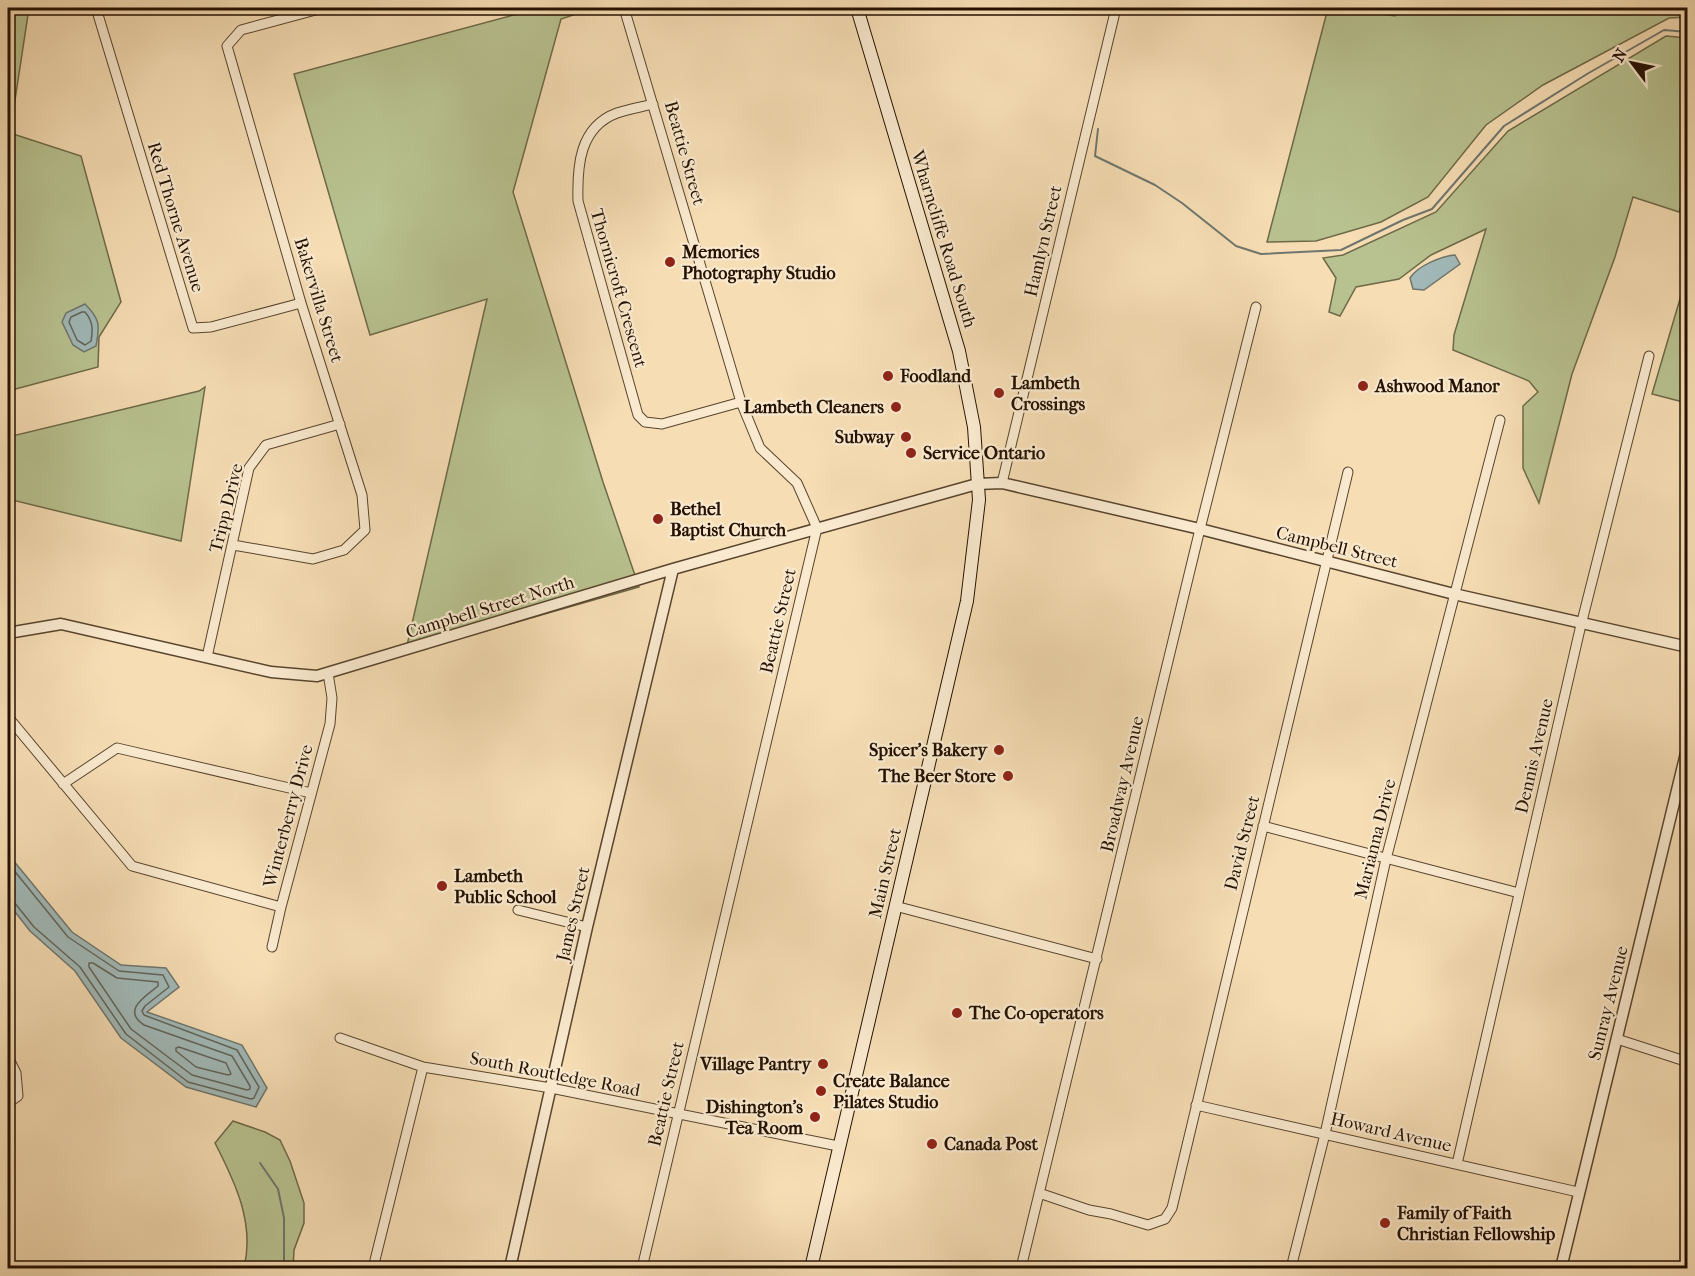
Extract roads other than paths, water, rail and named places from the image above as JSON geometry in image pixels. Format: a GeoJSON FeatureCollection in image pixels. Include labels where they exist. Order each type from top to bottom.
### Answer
{"type":"FeatureCollection","features":[{"type":"Feature","properties":{"kind":"main road","name":"Wharncliffe Road South"},"geometry":{"type":"LineString","coordinates":[[857,8],[959,351],[974,427],[977,484]]}},
{"type":"Feature","properties":{"kind":"main road","name":"Main Street"},"geometry":{"type":"LineString","coordinates":[[811,1269],[967,601],[979,500],[977,484]]}},
{"type":"Feature","properties":{"kind":"street","name":"Red Thorne Avenue"},"geometry":{"type":"LineString","coordinates":[[96,8],[193,328],[211,327],[302,303]]}},
{"type":"Feature","properties":{"kind":"street","name":"Bakervilla Street"},"geometry":{"type":"LineString","coordinates":[[233,545],[313,559],[345,550],[365,530],[362,495],[302,303],[227,46],[241,30],[323,8]]}},
{"type":"Feature","properties":{"kind":"street","name":"Beattie Street"},"geometry":{"type":"LineString","coordinates":[[624,8],[741,402],[760,448],[796,483],[817,528],[642,1269]]}},
{"type":"Feature","properties":{"kind":"street","name":"Hamlyn Street"},"geometry":{"type":"LineString","coordinates":[[1002,483],[1116,8]]}},
{"type":"Feature","properties":{"kind":"street","name":"Thornicroft Crescent"},"geometry":{"type":"LineString","coordinates":[[653,104],[615,114],[598,123],[586,140],[577,170],[578,201],[638,415],[645,422],[662,424],[741,402]]}},
{"type":"Feature","properties":{"kind":"street","name":"Broadway Avenue"},"geometry":{"type":"LineString","coordinates":[[1020,1269],[1256,307]]}},
{"type":"Feature","properties":{"kind":"street","name":"Dennis Avenue"},"geometry":{"type":"LineString","coordinates":[[1457,1164],[1582,622],[1648,356]]}},
{"type":"Feature","properties":{"kind":"street","name":"Marianna Drive"},"geometry":{"type":"LineString","coordinates":[[1291,1269],[1325,1134],[1386,859],[1500,420]]}},
{"type":"Feature","properties":{"kind":"street","name":"Tripp Drive"},"geometry":{"type":"LineString","coordinates":[[207,657],[249,468],[266,445],[340,424]]}},
{"type":"Feature","properties":{"kind":"street","name":"David Street"},"geometry":{"type":"LineString","coordinates":[[1039,1193],[1089,1210],[1148,1225],[1165,1219],[1172,1208],[1348,472]]}},
{"type":"Feature","properties":{"kind":"street","name":"Campbell Street"},"geometry":{"type":"LineString","coordinates":[[977,484],[1002,483],[1200,529],[1454,594],[1688,647]]}},
{"type":"Feature","properties":{"kind":"street","name":"Campbell Street North"},"geometry":{"type":"LineString","coordinates":[[8,633],[61,624],[271,672],[317,676],[673,568],[977,484]]}},
{"type":"Feature","properties":{"kind":"street","name":"James Street"},"geometry":{"type":"LineString","coordinates":[[510,1269],[587,927],[673,568]]}},
{"type":"Feature","properties":{"kind":"street","name":"Winterberry Drive"},"geometry":{"type":"LineString","coordinates":[[8,717],[132,866],[281,907],[330,724],[332,698],[328,673]]}},
{"type":"Feature","properties":{"kind":"street","name":"Sunray Avenue"},"geometry":{"type":"LineString","coordinates":[[1561,1269],[1688,745]]}},
{"type":"Feature","properties":{"kind":"street"},"geometry":{"type":"LineString","coordinates":[[63,784],[117,748],[311,793]]}},
{"type":"Feature","properties":{"kind":"street"},"geometry":{"type":"LineString","coordinates":[[1263,826],[1519,893]]}},
{"type":"Feature","properties":{"kind":"street"},"geometry":{"type":"LineString","coordinates":[[895,906],[1097,959]]}},
{"type":"Feature","properties":{"kind":"street"},"geometry":{"type":"LineString","coordinates":[[272,947],[281,907]]}},
{"type":"Feature","properties":{"kind":"street"},"geometry":{"type":"LineString","coordinates":[[518,910],[587,927]]}},
{"type":"Feature","properties":{"kind":"street","name":"South Routledge Road"},"geometry":{"type":"LineString","coordinates":[[340,1038],[423,1067],[551,1088],[838,1146]]}},
{"type":"Feature","properties":{"kind":"street"},"geometry":{"type":"LineString","coordinates":[[1617,1039],[1688,1062]]}},
{"type":"Feature","properties":{"kind":"street"},"geometry":{"type":"LineString","coordinates":[[8,1056],[16,1073],[18,1096],[8,1103]]}},
{"type":"Feature","properties":{"kind":"street"},"geometry":{"type":"LineString","coordinates":[[373,1269],[423,1067]]}},
{"type":"Feature","properties":{"kind":"street","name":"Howard Avenue"},"geometry":{"type":"LineString","coordinates":[[1196,1105],[1578,1192]]}},
{"type":"Feature","properties":{"kind":"water"},"geometry":{"type":"Polygon","coordinates":[[[1455,255],[1460,264],[1424,290],[1413,289],[1410,278],[1418,269],[1443,257],[1455,255]]]}},
{"type":"Feature","properties":{"kind":"water"},"geometry":{"type":"Polygon","coordinates":[[[85,304],[96,318],[98,333],[96,346],[84,352],[73,345],[62,322],[66,313],[85,304]]]}},
{"type":"Feature","properties":{"kind":"water"},"geometry":{"type":"Polygon","coordinates":[[[8,854],[72,932],[121,965],[166,968],[179,987],[147,1012],[242,1045],[267,1088],[256,1107],[186,1087],[121,1038],[75,971],[30,931],[8,903],[8,854]]]}},
{"type":"Feature","properties":{"kind":"waterway"},"geometry":{"type":"LineString","coordinates":[[1098,129],[1095,156],[1155,185],[1182,203],[1236,246],[1261,254],[1341,250],[1403,220],[1432,209],[1504,126],[1587,74],[1664,30],[1688,32]]}},
{"type":"Feature","properties":{"kind":"waterway"},"geometry":{"type":"LineString","coordinates":[[260,1163],[278,1189],[284,1218],[284,1268]]}},
{"type":"Feature","properties":{"kind":"place","name":"Memories Photography Studio"},"geometry":{"type":"Point","coordinates":[670,262]}},
{"type":"Feature","properties":{"kind":"place","name":"Foodland"},"geometry":{"type":"Point","coordinates":[888,376]}},
{"type":"Feature","properties":{"kind":"place","name":"Ashwood Manor"},"geometry":{"type":"Point","coordinates":[1363,386]}},
{"type":"Feature","properties":{"kind":"place","name":"Lambeth Crossings"},"geometry":{"type":"Point","coordinates":[999,393]}},
{"type":"Feature","properties":{"kind":"place","name":"Lambeth Cleaners"},"geometry":{"type":"Point","coordinates":[896,407]}},
{"type":"Feature","properties":{"kind":"place","name":"Subway"},"geometry":{"type":"Point","coordinates":[906,437]}},
{"type":"Feature","properties":{"kind":"place","name":"Service Ontario"},"geometry":{"type":"Point","coordinates":[911,453]}},
{"type":"Feature","properties":{"kind":"place","name":"Bethel Baptist Church"},"geometry":{"type":"Point","coordinates":[658,519]}},
{"type":"Feature","properties":{"kind":"place","name":"Spicer's Bakery"},"geometry":{"type":"Point","coordinates":[999,750]}},
{"type":"Feature","properties":{"kind":"place","name":"The Beer Store"},"geometry":{"type":"Point","coordinates":[1008,776]}},
{"type":"Feature","properties":{"kind":"place","name":"Lambeth Public School"},"geometry":{"type":"Point","coordinates":[442,886]}},
{"type":"Feature","properties":{"kind":"place","name":"The Co-operators"},"geometry":{"type":"Point","coordinates":[957,1013]}},
{"type":"Feature","properties":{"kind":"place","name":"Village Pantry"},"geometry":{"type":"Point","coordinates":[823,1064]}},
{"type":"Feature","properties":{"kind":"place","name":"Create Balance Pilates Studio"},"geometry":{"type":"Point","coordinates":[821,1091]}},
{"type":"Feature","properties":{"kind":"place","name":"Dishington's Tea Room"},"geometry":{"type":"Point","coordinates":[815,1117]}},
{"type":"Feature","properties":{"kind":"place","name":"Canada Post"},"geometry":{"type":"Point","coordinates":[932,1144]}},
{"type":"Feature","properties":{"kind":"place","name":"Family of Faith Christian Fellowship"},"geometry":{"type":"Point","coordinates":[1385,1223]}}]}
